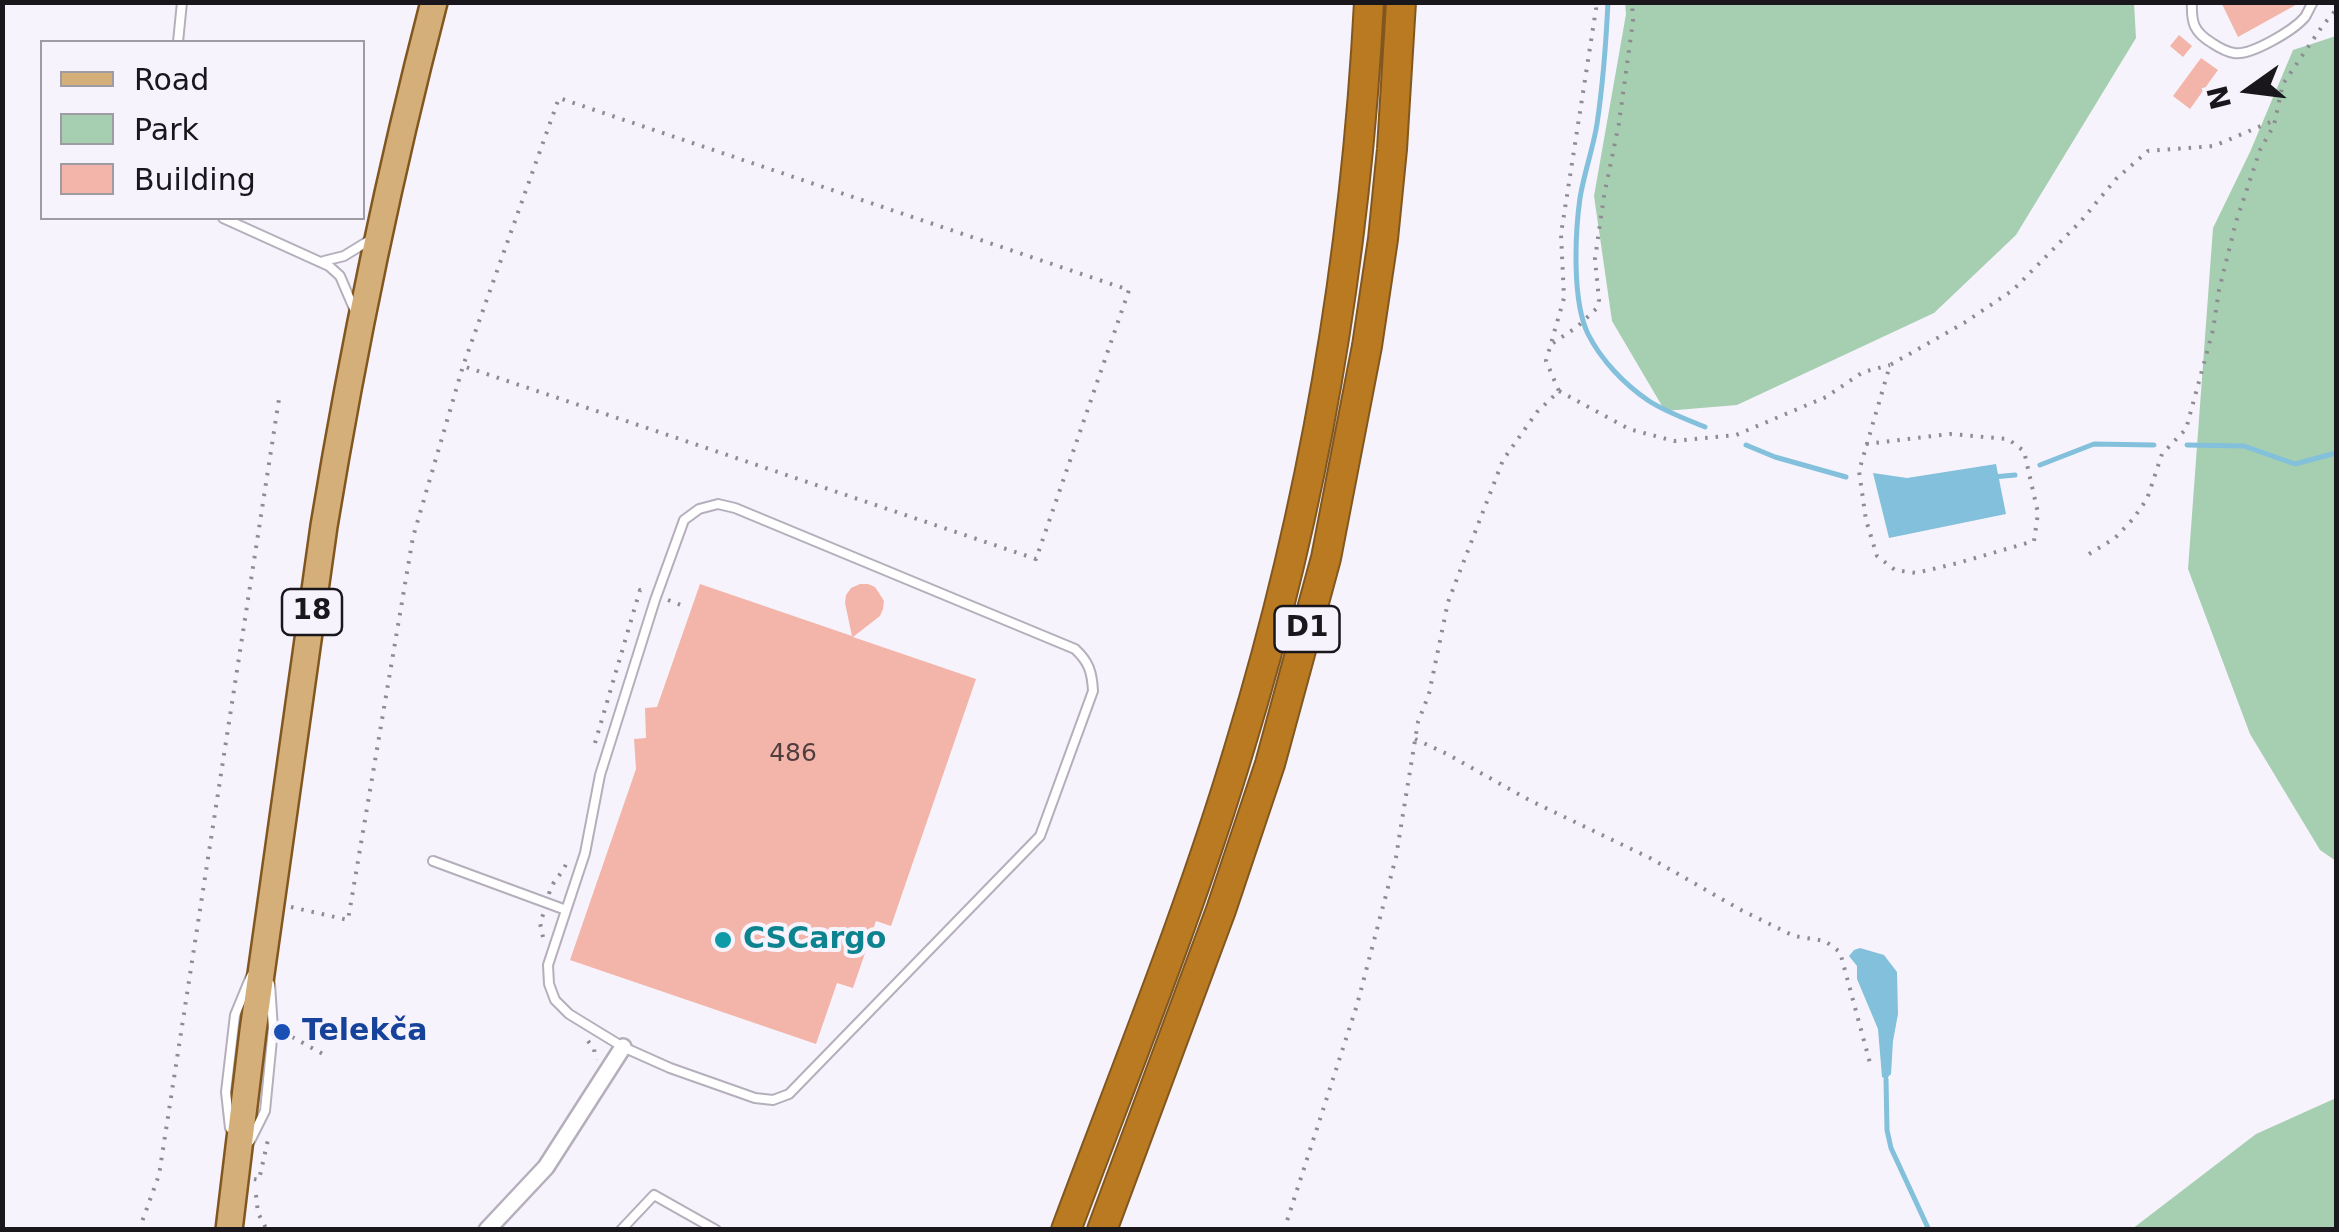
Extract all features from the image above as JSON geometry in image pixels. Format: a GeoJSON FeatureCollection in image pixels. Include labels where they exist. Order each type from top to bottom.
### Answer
{"type":"FeatureCollection","features":[{"type":"Feature","properties":{"kind":"highway","name":"D1"},"geometry":{"type":"LineString","coordinates":[[1066,1230],[1240,748],[1291,559],[1332,361],[1346,264],[1368,2]]}},
{"type":"Feature","properties":{"kind":"highway","name":"D1"},"geometry":{"type":"LineString","coordinates":[[1102,1230],[1264,782],[1326,558],[1368,346],[1392,149],[1402,2]]}},
{"type":"Feature","properties":{"kind":"main road","name":"18"},"geometry":{"type":"LineString","coordinates":[[230,1230],[247,1176],[267,934],[324,526],[360,323],[434,2]]}},
{"type":"Feature","properties":{"kind":"street"},"geometry":{"type":"LineString","coordinates":[[488,1230],[546,1167],[623,1047]]}},
{"type":"Feature","properties":{"kind":"lane"},"geometry":{"type":"LineString","coordinates":[[178,40],[182,2]]}},
{"type":"Feature","properties":{"kind":"lane"},"geometry":{"type":"LineString","coordinates":[[2192,2],[2191,17],[2198,34],[2236,54],[2290,30],[2306,16],[2313,2]]}},
{"type":"Feature","properties":{"kind":"lane"},"geometry":{"type":"LineString","coordinates":[[227,220],[320,260],[340,276],[360,323]]}},
{"type":"Feature","properties":{"kind":"lane"},"geometry":{"type":"LineString","coordinates":[[320,260],[344,256],[379,234]]}},
{"type":"Feature","properties":{"kind":"lane"},"geometry":{"type":"LineString","coordinates":[[718,504],[735,508],[1030,630],[1074,649],[1086,659],[1093,691],[1040,836],[789,1094],[772,1100],[754,1098],[670,1068],[623,1047],[570,1014],[555,1000],[548,984],[548,964],[566,910],[585,853],[600,775],[655,600],[684,520],[698,509],[718,504]]}},
{"type":"Feature","properties":{"kind":"lane"},"geometry":{"type":"LineString","coordinates":[[433,861],[566,910]]}},
{"type":"Feature","properties":{"kind":"lane"},"geometry":{"type":"LineString","coordinates":[[621,1230],[654,1195],[716,1230]]}},
{"type":"Feature","properties":{"kind":"path"},"geometry":{"type":"LineString","coordinates":[[1594,2],[1596,10],[1561,234],[1564,298],[1546,360],[1559,392],[1629,429],[1674,440],[1736,435],[1826,397],[1863,372],[1890,366],[2013,290],[2081,222],[2116,179],[2148,151],[2214,146],[2275,120]]}},
{"type":"Feature","properties":{"kind":"path"},"geometry":{"type":"LineString","coordinates":[[1552,343],[1587,318],[1599,300],[1594,259],[1620,123],[1632,2]]}},
{"type":"Feature","properties":{"kind":"path"},"geometry":{"type":"LineString","coordinates":[[2089,554],[2115,538],[2134,519],[2147,499],[2162,454],[2186,429],[2213,330],[2236,222],[2260,150],[2275,120],[2283,84],[2336,10]]}},
{"type":"Feature","properties":{"kind":"path"},"geometry":{"type":"LineString","coordinates":[[272,902],[348,920],[413,536],[463,366],[558,98],[1129,290],[1036,559],[463,366]]}},
{"type":"Feature","properties":{"kind":"path"},"geometry":{"type":"LineString","coordinates":[[1866,444],[1950,434],[2008,438],[2024,452],[2038,513],[2034,541],[1916,572],[1895,570],[1877,556],[1858,470],[1866,444],[1890,366]]}},
{"type":"Feature","properties":{"kind":"path"},"geometry":{"type":"LineString","coordinates":[[1284,1230],[1356,1006],[1392,875],[1418,722],[1429,694],[1448,602],[1503,460],[1537,412],[1559,392]]}},
{"type":"Feature","properties":{"kind":"path"},"geometry":{"type":"LineString","coordinates":[[139,1230],[159,1174],[280,400]]}},
{"type":"Feature","properties":{"kind":"path"},"geometry":{"type":"LineString","coordinates":[[1415,739],[1650,858],[1741,910],[1794,936],[1824,942],[1840,952],[1870,1063]]}},
{"type":"Feature","properties":{"kind":"path"},"geometry":{"type":"LineString","coordinates":[[282,1032],[323,1054]]}},
{"type":"Feature","properties":{"kind":"path"},"geometry":{"type":"LineString","coordinates":[[247,1176],[267,1230]]}},
{"type":"Feature","properties":{"kind":"green space"},"geometry":{"type":"Polygon","coordinates":[[[1625,3],[2134,3],[2136,38],[2016,235],[1934,313],[1737,405],[1665,411],[1612,321],[1594,196],[1625,3]]]}},
{"type":"Feature","properties":{"kind":"green space"},"geometry":{"type":"Polygon","coordinates":[[[2336,36],[2336,861],[2320,850],[2250,734],[2188,569],[2213,228],[2293,50],[2336,36]]]}},
{"type":"Feature","properties":{"kind":"green space"},"geometry":{"type":"Polygon","coordinates":[[[2336,1098],[2336,1229],[2132,1229],[2256,1134],[2336,1098]]]}},
{"type":"Feature","properties":{"kind":"water"},"geometry":{"type":"Polygon","coordinates":[[[1996,464],[2006,514],[1889,538],[1873,473],[1907,478],[1996,464]]]}},
{"type":"Feature","properties":{"kind":"water"},"geometry":{"type":"Polygon","coordinates":[[[1860,948],[1884,955],[1897,972],[1898,1014],[1891,1074],[1886,1079],[1882,1077],[1878,1029],[1857,979],[1857,966],[1849,956],[1860,948]]]}},
{"type":"Feature","properties":{"kind":"building"},"geometry":{"type":"Polygon","coordinates":[[[2221,2],[2301,2],[2238,37],[2221,2]]]}},
{"type":"Feature","properties":{"kind":"building"},"geometry":{"type":"Polygon","coordinates":[[[2179,35],[2192,46],[2183,57],[2170,46],[2179,35]]]}},
{"type":"Feature","properties":{"kind":"building"},"geometry":{"type":"Polygon","coordinates":[[[2201,58],[2218,70],[2190,109],[2173,96],[2201,58]]]}},
{"type":"Feature","properties":{"kind":"building"},"geometry":{"type":"Polygon","coordinates":[[[700,584],[852,636],[846,595],[851,588],[868,584],[875,587],[884,601],[883,609],[880,616],[853,637],[976,679],[891,926],[876,921],[853,988],[837,983],[816,1044],[570,960],[636,769],[634,739],[646,738],[645,708],[657,707],[700,584]]]}},
{"type":"Feature","properties":{"kind":"waterway"},"geometry":{"type":"LineString","coordinates":[[1608,2],[1599,109],[1577,230],[1579,304],[1588,334],[1614,371],[1649,401],[1705,427]]}},
{"type":"Feature","properties":{"kind":"waterway"},"geometry":{"type":"LineString","coordinates":[[2040,465],[2094,444],[2154,445]]}},
{"type":"Feature","properties":{"kind":"waterway"},"geometry":{"type":"LineString","coordinates":[[1746,445],[1846,477]]}},
{"type":"Feature","properties":{"kind":"waterway"},"geometry":{"type":"LineString","coordinates":[[2187,445],[2244,446],[2295,464],[2336,453]]}},
{"type":"Feature","properties":{"kind":"waterway"},"geometry":{"type":"LineString","coordinates":[[1993,477],[2015,475]]}},
{"type":"Feature","properties":{"kind":"waterway"},"geometry":{"type":"LineString","coordinates":[[1886,1079],[1891,1148],[1929,1230]]}},
{"type":"Feature","properties":{"kind":"place","name":"CSCargo"},"geometry":{"type":"Point","coordinates":[723,940]}},
{"type":"Feature","properties":{"kind":"place","name":"Telekča"},"geometry":{"type":"Point","coordinates":[282,1032]}}]}
